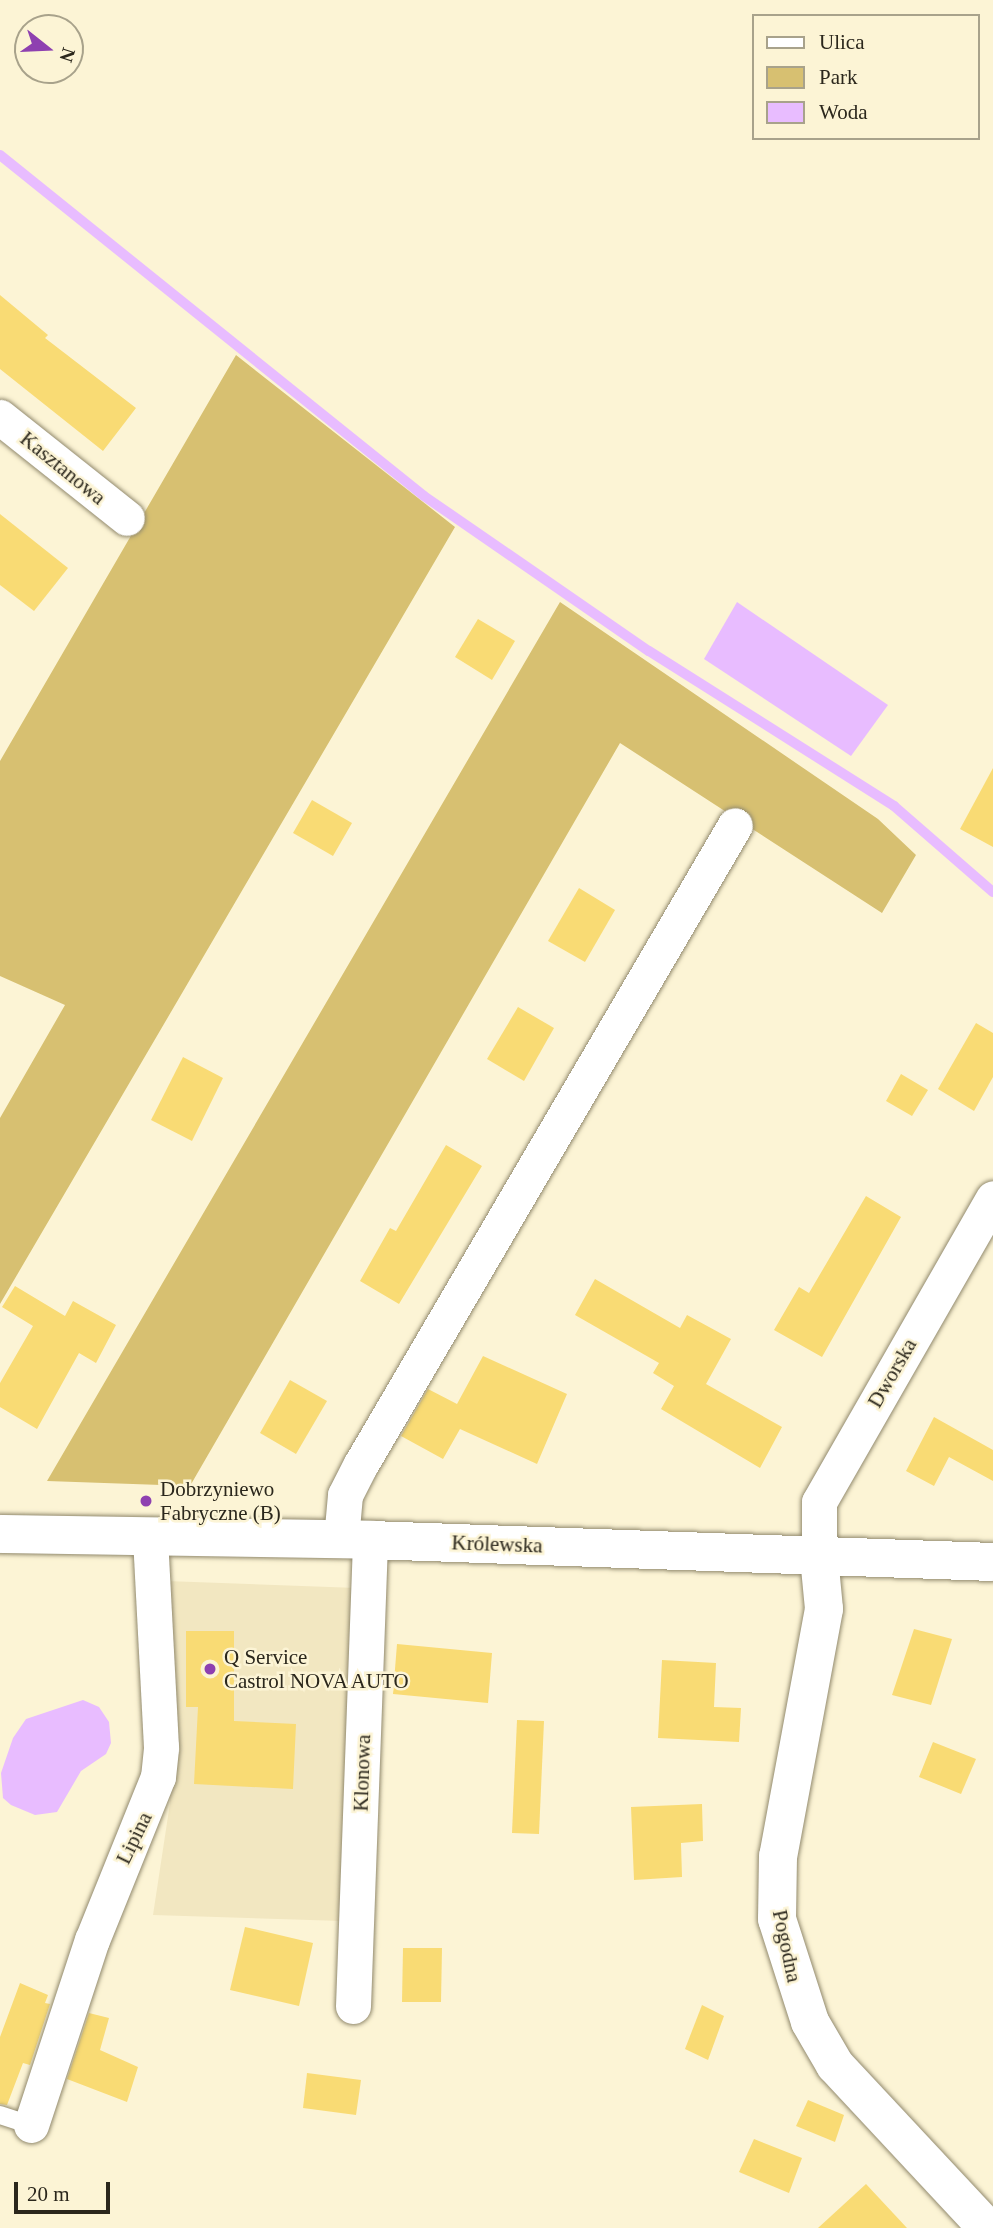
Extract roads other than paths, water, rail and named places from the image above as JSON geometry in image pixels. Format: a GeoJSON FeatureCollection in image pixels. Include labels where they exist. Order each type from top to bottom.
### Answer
{"type":"FeatureCollection","features":[{"type":"Feature","properties":{"kind":"street","name":"Kasztanowa"},"geometry":{"type":"LineString","coordinates":[[4,428],[127,518]]}},
{"type":"Feature","properties":{"kind":"street","name":"Klonowa"},"geometry":{"type":"LineString","coordinates":[[354,2006],[355,1540],[345,1495],[735,825]]}},
{"type":"Feature","properties":{"kind":"street","name":"Dworska"},"geometry":{"type":"LineString","coordinates":[[819,1557],[819,1502],[993,1198]]}},
{"type":"Feature","properties":{"kind":"street","name":"Królewska"},"geometry":{"type":"LineString","coordinates":[[0,1534],[355,1540],[993,1562]]}},
{"type":"Feature","properties":{"kind":"street","name":"Lipina"},"geometry":{"type":"LineString","coordinates":[[15,2120],[158,1777],[161,1747],[150,1538]]}},
{"type":"Feature","properties":{"kind":"street","name":"Pogodna"},"geometry":{"type":"LineString","coordinates":[[819,1557],[824,1609],[778,1856],[777,1919],[810,2022],[835,2065],[987,2228]]}},
{"type":"Feature","properties":{"kind":"water"},"geometry":{"type":"Polygon","coordinates":[[[737,602],[888,705],[851,756],[704,659],[737,602]]]}},
{"type":"Feature","properties":{"kind":"water"},"geometry":{"type":"Polygon","coordinates":[[[83,1700],[99,1707],[109,1722],[111,1743],[106,1754],[81,1771],[57,1812],[35,1815],[11,1805],[3,1798],[1,1773],[13,1738],[26,1719],[83,1700]]]}},
{"type":"Feature","properties":{"kind":"waterway"},"geometry":{"type":"LineString","coordinates":[[0,155],[424,496],[649,651],[894,806],[993,892]]}},
{"type":"Feature","properties":{"kind":"place","name":"Dobrzyniewo Fabryczne (B)"},"geometry":{"type":"Point","coordinates":[146,1501]}},
{"type":"Feature","properties":{"kind":"place","name":"Q Service Castrol NOVA AUTO"},"geometry":{"type":"Point","coordinates":[210,1669]}}]}
